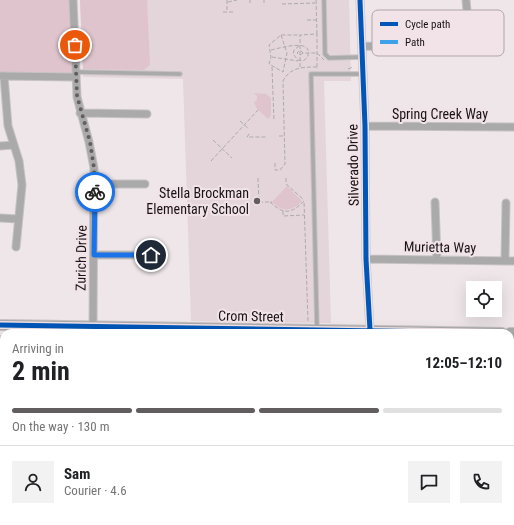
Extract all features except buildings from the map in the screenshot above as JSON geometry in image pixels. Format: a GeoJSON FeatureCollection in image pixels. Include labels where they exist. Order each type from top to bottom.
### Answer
{"type":"FeatureCollection","features":[{"type":"Feature","properties":{"kind":"street","name":"Zurich Drive"},"geometry":{"type":"LineString","coordinates":[[73,0],[77,96],[80,113],[90,142],[95,184],[93,328]]}},
{"type":"Feature","properties":{"kind":"street","name":"Silverado Drive"},"geometry":{"type":"LineString","coordinates":[[360,0],[365,126],[366,260],[370,329]]}},
{"type":"Feature","properties":{"kind":"street"},"geometry":{"type":"LineString","coordinates":[[466,0],[466,10]]}},
{"type":"Feature","properties":{"kind":"street"},"geometry":{"type":"LineString","coordinates":[[362,46],[372,46]]}},
{"type":"Feature","properties":{"kind":"street"},"geometry":{"type":"LineString","coordinates":[[16,247],[22,185],[19,161],[13,145],[5,102],[2,76],[76,74]]}},
{"type":"Feature","properties":{"kind":"street"},"geometry":{"type":"LineString","coordinates":[[80,113],[147,114]]}},
{"type":"Feature","properties":{"kind":"street","name":"Spring Creek Way"},"geometry":{"type":"LineString","coordinates":[[365,126],[514,127]]}},
{"type":"Feature","properties":{"kind":"street"},"geometry":{"type":"LineString","coordinates":[[0,146],[13,145]]}},
{"type":"Feature","properties":{"kind":"street"},"geometry":{"type":"LineString","coordinates":[[95,184],[146,184]]}},
{"type":"Feature","properties":{"kind":"street"},"geometry":{"type":"LineString","coordinates":[[435,202],[437,260]]}},
{"type":"Feature","properties":{"kind":"street"},"geometry":{"type":"LineString","coordinates":[[505,261],[506,203]]}},
{"type":"Feature","properties":{"kind":"street"},"geometry":{"type":"LineString","coordinates":[[0,218],[18,219]]}},
{"type":"Feature","properties":{"kind":"street"},"geometry":{"type":"LineString","coordinates":[[94,255],[151,255]]}},
{"type":"Feature","properties":{"kind":"street","name":"Murietta Way"},"geometry":{"type":"LineString","coordinates":[[366,260],[514,261]]}},
{"type":"Feature","properties":{"kind":"street","name":"Crom Street"},"geometry":{"type":"LineString","coordinates":[[0,325],[93,328],[161,326],[278,329]]}},
{"type":"Feature","properties":{"kind":"lane"},"geometry":{"type":"LineString","coordinates":[[324,0],[325,54],[329,58],[362,57]]}},
{"type":"Feature","properties":{"kind":"lane"},"geometry":{"type":"LineString","coordinates":[[76,74],[180,74]]}},
{"type":"Feature","properties":{"kind":"lane"},"geometry":{"type":"LineString","coordinates":[[317,329],[311,74],[363,74]]}},
{"type":"Feature","properties":{"kind":"path"},"geometry":{"type":"LineString","coordinates":[[227,12],[227,1],[235,2],[237,0]]}},
{"type":"Feature","properties":{"kind":"path"},"geometry":{"type":"LineString","coordinates":[[316,0],[317,67],[319,71]]}},
{"type":"Feature","properties":{"kind":"path"},"geometry":{"type":"LineString","coordinates":[[282,4],[316,3]]}},
{"type":"Feature","properties":{"kind":"path"},"geometry":{"type":"LineString","coordinates":[[223,12],[233,12]]}},
{"type":"Feature","properties":{"kind":"path"},"geometry":{"type":"LineString","coordinates":[[307,20],[316,20]]}},
{"type":"Feature","properties":{"kind":"path"},"geometry":{"type":"LineString","coordinates":[[281,35],[286,47],[287,59],[283,72],[268,64],[271,57],[269,45],[281,35],[317,34]]}},
{"type":"Feature","properties":{"kind":"path"},"geometry":{"type":"LineString","coordinates":[[300,35],[300,67]]}},
{"type":"Feature","properties":{"kind":"path"},"geometry":{"type":"LineString","coordinates":[[300,45],[294,50],[293,54],[296,59],[300,61]]}},
{"type":"Feature","properties":{"kind":"path"},"geometry":{"type":"LineString","coordinates":[[271,50],[300,45],[307,48],[309,53]]}},
{"type":"Feature","properties":{"kind":"path"},"geometry":{"type":"LineString","coordinates":[[300,50],[303,53],[317,53]]}},
{"type":"Feature","properties":{"kind":"path"},"geometry":{"type":"LineString","coordinates":[[300,56],[303,53]]}},
{"type":"Feature","properties":{"kind":"path"},"geometry":{"type":"LineString","coordinates":[[271,57],[300,61],[305,60],[309,53]]}},
{"type":"Feature","properties":{"kind":"path"},"geometry":{"type":"LineString","coordinates":[[272,66],[274,121]]}},
{"type":"Feature","properties":{"kind":"path"},"geometry":{"type":"LineString","coordinates":[[275,163],[275,170],[280,170],[285,164],[283,81],[288,73],[297,67],[317,67]]}},
{"type":"Feature","properties":{"kind":"path"},"geometry":{"type":"LineString","coordinates":[[343,69],[353,67]]}},
{"type":"Feature","properties":{"kind":"path"},"geometry":{"type":"LineString","coordinates":[[211,161],[258,110]]}},
{"type":"Feature","properties":{"kind":"path"},"geometry":{"type":"LineString","coordinates":[[240,121],[249,129]]}},
{"type":"Feature","properties":{"kind":"path"},"geometry":{"type":"LineString","coordinates":[[244,140],[249,134]]}},
{"type":"Feature","properties":{"kind":"path"},"geometry":{"type":"LineString","coordinates":[[247,137],[267,137]]}},
{"type":"Feature","properties":{"kind":"path"},"geometry":{"type":"LineString","coordinates":[[213,140],[232,158]]}},
{"type":"Feature","properties":{"kind":"path"},"geometry":{"type":"LineString","coordinates":[[258,178],[259,202],[271,202],[283,211],[283,216],[305,215]]}},
{"type":"Feature","properties":{"kind":"path"},"geometry":{"type":"LineString","coordinates":[[286,178],[286,184],[304,201],[308,322]]}},
{"type":"Feature","properties":{"kind":"path"},"geometry":{"type":"LineString","coordinates":[[283,211],[293,210],[304,201]]}},
{"type":"Feature","properties":{"kind":"shaded area"},"geometry":{"type":"Polygon","coordinates":[[[0,0],[73,0],[76,77],[0,76],[0,0]]]}},
{"type":"Feature","properties":{"kind":"shaded area","name":"Stella Brockman Elementary School"},"geometry":{"type":"Polygon","coordinates":[[[80,0],[349,0],[351,81],[324,81],[331,323],[191,321],[183,79],[83,77],[80,0]]]}},
{"type":"Feature","properties":{"kind":"shaded area"},"geometry":{"type":"Polygon","coordinates":[[[80,0],[147,0],[150,65],[144,70],[83,69],[80,0]]]}},
{"type":"Feature","properties":{"kind":"shaded area"},"geometry":{"type":"Polygon","coordinates":[[[254,93],[266,94],[271,98],[271,116],[268,119],[257,109],[254,102],[257,100],[257,96],[254,93]]]}},
{"type":"Feature","properties":{"kind":"shaded area"},"geometry":{"type":"Polygon","coordinates":[[[287,186],[302,201],[291,209],[283,209],[272,202],[287,186]]]}},
{"type":"Feature","properties":{"kind":"cycle path"},"geometry":{"type":"LineString","coordinates":[[360,0],[365,126],[366,259],[370,329]]}},
{"type":"Feature","properties":{"kind":"cycle path"},"geometry":{"type":"LineString","coordinates":[[0,325],[251,329]]}},
{"type":"Feature","properties":{"kind":"way so far"},"geometry":{"type":"LineString","coordinates":[[75,45],[77,96],[80,113],[90,142],[94,168],[95,192]]}},
{"type":"Feature","properties":{"kind":"place","name":"Stella Brockman Elementary School"},"geometry":{"type":"Point","coordinates":[257,201]}},
{"type":"Feature","properties":{"kind":"route"},"geometry":{"type":"LineString","coordinates":[[95,192],[94,255],[151,255]]}}]}
